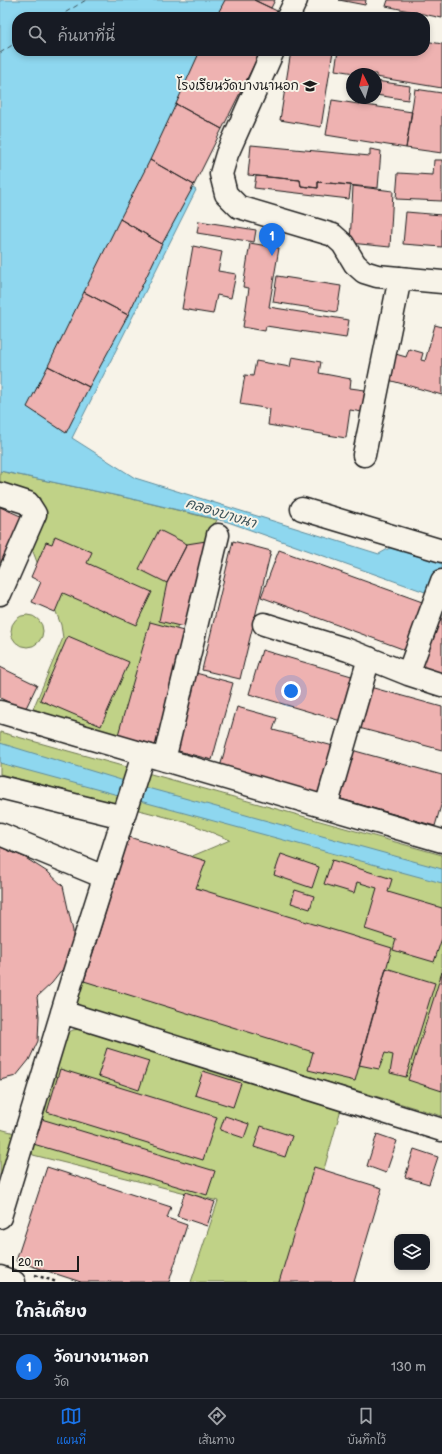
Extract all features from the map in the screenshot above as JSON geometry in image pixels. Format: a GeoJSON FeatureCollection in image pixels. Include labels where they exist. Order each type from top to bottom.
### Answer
{"type":"FeatureCollection","features":[{"type":"Feature","properties":{"kind":"street"},"geometry":{"type":"LineString","coordinates":[[290,12],[296,0]]}},
{"type":"Feature","properties":{"kind":"street"},"geometry":{"type":"LineString","coordinates":[[271,56],[227,154],[221,174],[226,194],[239,207],[333,235],[343,244],[355,264],[364,272],[377,276],[442,282]]}},
{"type":"Feature","properties":{"kind":"street"},"geometry":{"type":"LineString","coordinates":[[364,455],[400,278]]}},
{"type":"Feature","properties":{"kind":"street"},"geometry":{"type":"LineString","coordinates":[[0,494],[28,503],[36,514],[0,594]]}},
{"type":"Feature","properties":{"kind":"street"},"geometry":{"type":"LineString","coordinates":[[302,508],[442,551]]}},
{"type":"Feature","properties":{"kind":"street"},"geometry":{"type":"LineString","coordinates":[[164,760],[218,535]]}},
{"type":"Feature","properties":{"kind":"street"},"geometry":{"type":"LineString","coordinates":[[408,674],[442,581]]}},
{"type":"Feature","properties":{"kind":"street"},"geometry":{"type":"LineString","coordinates":[[264,624],[348,650],[408,674],[442,685]]}},
{"type":"Feature","properties":{"kind":"street"},"geometry":{"type":"LineString","coordinates":[[326,807],[368,658]]}},
{"type":"Feature","properties":{"kind":"street"},"geometry":{"type":"LineString","coordinates":[[0,712],[326,807],[441,836]]}},
{"type":"Feature","properties":{"kind":"street"},"geometry":{"type":"LineString","coordinates":[[0,1217],[62,1012],[143,754]]}},
{"type":"Feature","properties":{"kind":"street"},"geometry":{"type":"LineString","coordinates":[[0,787],[125,810]]}},
{"type":"Feature","properties":{"kind":"street"},"geometry":{"type":"LineString","coordinates":[[0,834],[104,877]]}},
{"type":"Feature","properties":{"kind":"street"},"geometry":{"type":"LineString","coordinates":[[62,1012],[442,1130]]}},
{"type":"Feature","properties":{"kind":"street"},"geometry":{"type":"LineString","coordinates":[[0,1278],[14,1282]]}},
{"type":"Feature","properties":{"kind":"green space"},"geometry":{"type":"Polygon","coordinates":[[[0,471],[128,498],[217,520],[209,536],[137,744],[33,709],[63,638],[61,625],[32,549],[42,515],[40,498],[0,487],[0,471]]]}},
{"type":"Feature","properties":{"kind":"green space"},"geometry":{"type":"Polygon","coordinates":[[[24,615],[30,615],[40,622],[43,631],[42,637],[36,644],[30,647],[24,647],[14,640],[11,634],[11,628],[18,618],[24,615]]]}},
{"type":"Feature","properties":{"kind":"green space"},"geometry":{"type":"Polygon","coordinates":[[[0,732],[442,855],[442,1116],[80,1008],[73,999],[112,883],[136,880],[230,840],[189,823],[0,774],[0,732]]]}},
{"type":"Feature","properties":{"kind":"green space"},"geometry":{"type":"Polygon","coordinates":[[[86,1028],[341,1109],[292,1282],[191,1282],[218,1201],[33,1155],[29,1145],[65,1034],[73,1030],[86,1028]]]}},
{"type":"Feature","properties":{"kind":"green space"},"geometry":{"type":"Polygon","coordinates":[[[0,1129],[15,1133],[0,1179],[0,1129]]]}},
{"type":"Feature","properties":{"kind":"water","name":"คลองบางนา"},"geometry":{"type":"Polygon","coordinates":[[[0,0],[272,0],[266,12],[12,12],[12,56],[242,56],[162,166],[196,190],[72,438],[135,478],[379,554],[395,545],[442,561],[442,598],[228,522],[128,498],[0,471],[0,0]]]}},
{"type":"Feature","properties":{"kind":"water"},"geometry":{"type":"Polygon","coordinates":[[[0,743],[144,787],[442,869],[442,883],[0,763],[0,743]]]}},
{"type":"Feature","properties":{"kind":"building"},"geometry":{"type":"Polygon","coordinates":[[[225,0],[254,0],[277,11],[276,12],[219,12],[225,0]]]}},
{"type":"Feature","properties":{"kind":"building"},"geometry":{"type":"Polygon","coordinates":[[[254,0],[275,0],[271,8],[254,0]]]}},
{"type":"Feature","properties":{"kind":"building"},"geometry":{"type":"Polygon","coordinates":[[[339,0],[366,0],[365,5],[339,0]]]}},
{"type":"Feature","properties":{"kind":"building"},"geometry":{"type":"Polygon","coordinates":[[[388,0],[442,0],[442,18],[430,15],[430,12],[414,12],[386,6],[388,0]]]}},
{"type":"Feature","properties":{"kind":"building"},"geometry":{"type":"Polygon","coordinates":[[[430,42],[442,44],[442,88],[382,78],[382,68],[346,68],[346,72],[335,70],[337,56],[430,56],[430,42]]]}},
{"type":"Feature","properties":{"kind":"building"},"geometry":{"type":"Polygon","coordinates":[[[198,56],[258,56],[222,129],[176,104],[198,56]]]}},
{"type":"Feature","properties":{"kind":"building"},"geometry":{"type":"Polygon","coordinates":[[[290,56],[332,56],[321,127],[280,120],[290,56]]]}},
{"type":"Feature","properties":{"kind":"building"},"geometry":{"type":"Polygon","coordinates":[[[382,82],[410,86],[408,100],[382,96],[382,82]]]}},
{"type":"Feature","properties":{"kind":"building"},"geometry":{"type":"Polygon","coordinates":[[[415,89],[442,93],[442,153],[406,148],[415,89]]]}},
{"type":"Feature","properties":{"kind":"building"},"geometry":{"type":"Polygon","coordinates":[[[332,100],[346,102],[346,104],[359,104],[412,112],[406,148],[326,135],[332,100]]]}},
{"type":"Feature","properties":{"kind":"building"},"geometry":{"type":"Polygon","coordinates":[[[176,104],[222,129],[194,185],[150,160],[176,104]]]}},
{"type":"Feature","properties":{"kind":"building"},"geometry":{"type":"Polygon","coordinates":[[[251,145],[370,156],[370,149],[381,151],[378,188],[318,182],[318,188],[301,186],[300,180],[248,175],[251,145]]]}},
{"type":"Feature","properties":{"kind":"building"},"geometry":{"type":"Polygon","coordinates":[[[150,160],[194,185],[162,244],[120,219],[150,160]]]}},
{"type":"Feature","properties":{"kind":"building"},"geometry":{"type":"Polygon","coordinates":[[[434,160],[442,160],[442,201],[396,199],[398,173],[433,175],[434,160]]]}},
{"type":"Feature","properties":{"kind":"building"},"geometry":{"type":"Polygon","coordinates":[[[256,176],[300,180],[301,186],[318,188],[318,182],[351,185],[349,199],[254,188],[256,176]]]}},
{"type":"Feature","properties":{"kind":"building"},"geometry":{"type":"Polygon","coordinates":[[[353,186],[393,191],[390,247],[350,243],[353,186]]]}},
{"type":"Feature","properties":{"kind":"building"},"geometry":{"type":"Polygon","coordinates":[[[406,212],[442,215],[442,247],[403,244],[406,212]]]}},
{"type":"Feature","properties":{"kind":"building"},"geometry":{"type":"Polygon","coordinates":[[[120,219],[162,244],[128,315],[84,292],[120,219]]]}},
{"type":"Feature","properties":{"kind":"building"},"geometry":{"type":"Polygon","coordinates":[[[199,221],[256,230],[254,242],[197,233],[199,221]]]}},
{"type":"Feature","properties":{"kind":"building"},"geometry":{"type":"Polygon","coordinates":[[[250,243],[279,248],[269,307],[349,320],[346,338],[266,326],[265,331],[243,327],[249,288],[243,287],[250,243]]]}},
{"type":"Feature","properties":{"kind":"building"},"geometry":{"type":"Polygon","coordinates":[[[193,246],[222,252],[218,271],[236,274],[231,298],[217,295],[213,314],[182,309],[193,246]]]}},
{"type":"Feature","properties":{"kind":"building"},"geometry":{"type":"Polygon","coordinates":[[[277,276],[341,286],[337,312],[273,302],[277,276]]]}},
{"type":"Feature","properties":{"kind":"building"},"geometry":{"type":"Polygon","coordinates":[[[84,292],[128,315],[89,387],[48,366],[84,292]]]}},
{"type":"Feature","properties":{"kind":"building"},"geometry":{"type":"Polygon","coordinates":[[[435,325],[442,327],[442,395],[385,379],[392,353],[406,357],[409,349],[423,353],[421,360],[425,361],[435,325]]]}},
{"type":"Feature","properties":{"kind":"building"},"geometry":{"type":"Polygon","coordinates":[[[292,357],[321,362],[319,373],[351,379],[350,388],[365,390],[362,412],[350,410],[346,438],[268,425],[270,409],[240,404],[245,375],[253,376],[256,361],[290,367],[292,357]]]}},
{"type":"Feature","properties":{"kind":"building"},"geometry":{"type":"Polygon","coordinates":[[[48,366],[89,387],[66,433],[27,407],[48,366]]]}},
{"type":"Feature","properties":{"kind":"building"},"geometry":{"type":"Polygon","coordinates":[[[0,507],[25,518],[4,566],[0,564],[0,507]]]}},
{"type":"Feature","properties":{"kind":"building"},"geometry":{"type":"Polygon","coordinates":[[[159,530],[187,544],[167,583],[139,569],[159,530]]]}},
{"type":"Feature","properties":{"kind":"building"},"geometry":{"type":"Polygon","coordinates":[[[55,536],[92,552],[87,563],[152,592],[136,625],[63,593],[55,612],[32,602],[41,582],[31,577],[46,542],[52,544],[55,536]]]}},
{"type":"Feature","properties":{"kind":"building"},"geometry":{"type":"Polygon","coordinates":[[[206,541],[188,628],[159,621],[167,583],[187,544],[206,541]]]}},
{"type":"Feature","properties":{"kind":"building"},"geometry":{"type":"Polygon","coordinates":[[[233,541],[271,551],[240,679],[202,670],[233,541]]]}},
{"type":"Feature","properties":{"kind":"building"},"geometry":{"type":"Polygon","coordinates":[[[279,550],[425,603],[408,651],[261,597],[279,550]]]}},
{"type":"Feature","properties":{"kind":"building"},"geometry":{"type":"Polygon","coordinates":[[[442,608],[442,681],[414,673],[442,608]]]}},
{"type":"Feature","properties":{"kind":"building"},"geometry":{"type":"Polygon","coordinates":[[[150,622],[191,633],[159,746],[118,735],[150,622]]]}},
{"type":"Feature","properties":{"kind":"building"},"geometry":{"type":"Polygon","coordinates":[[[68,636],[129,662],[101,726],[40,700],[68,636]]]}},
{"type":"Feature","properties":{"kind":"building"},"geometry":{"type":"Polygon","coordinates":[[[262,650],[355,677],[341,721],[249,694],[262,650]]]}},
{"type":"Feature","properties":{"kind":"building"},"geometry":{"type":"Polygon","coordinates":[[[0,667],[37,685],[25,710],[0,698],[0,667]]]}},
{"type":"Feature","properties":{"kind":"building"},"geometry":{"type":"Polygon","coordinates":[[[192,672],[233,683],[212,760],[171,749],[192,672]]]}},
{"type":"Feature","properties":{"kind":"building"},"geometry":{"type":"Polygon","coordinates":[[[370,687],[442,707],[442,750],[359,728],[370,687]]]}},
{"type":"Feature","properties":{"kind":"building"},"geometry":{"type":"Polygon","coordinates":[[[237,707],[277,718],[273,730],[337,747],[323,795],[220,767],[237,707]]]}},
{"type":"Feature","properties":{"kind":"building"},"geometry":{"type":"Polygon","coordinates":[[[348,749],[442,775],[442,802],[435,826],[334,797],[348,749]]]}},
{"type":"Feature","properties":{"kind":"building"},"geometry":{"type":"Polygon","coordinates":[[[129,837],[206,861],[196,888],[392,948],[355,1081],[308,1070],[313,1052],[84,981],[129,837]]]}},
{"type":"Feature","properties":{"kind":"building"},"geometry":{"type":"Polygon","coordinates":[[[0,847],[24,857],[49,873],[63,886],[73,931],[73,948],[66,965],[52,983],[37,997],[39,1016],[38,1041],[29,1060],[16,1076],[0,1080],[0,847]]]}},
{"type":"Feature","properties":{"kind":"building"},"geometry":{"type":"Polygon","coordinates":[[[281,854],[319,867],[312,888],[274,875],[281,854]]]}},
{"type":"Feature","properties":{"kind":"building"},"geometry":{"type":"Polygon","coordinates":[[[332,860],[392,879],[388,892],[442,908],[442,938],[434,962],[393,950],[396,939],[365,929],[377,888],[357,882],[354,893],[324,884],[332,860]]]}},
{"type":"Feature","properties":{"kind":"building"},"geometry":{"type":"Polygon","coordinates":[[[295,890],[314,896],[310,909],[291,903],[295,890]]]}},
{"type":"Feature","properties":{"kind":"building"},"geometry":{"type":"Polygon","coordinates":[[[386,968],[435,983],[406,1077],[390,1073],[393,1055],[385,1053],[379,1069],[359,1065],[386,968]]]}},
{"type":"Feature","properties":{"kind":"building"},"geometry":{"type":"Polygon","coordinates":[[[442,972],[442,1091],[408,1080],[442,972]]]}},
{"type":"Feature","properties":{"kind":"building"},"geometry":{"type":"Polygon","coordinates":[[[107,1048],[149,1061],[139,1090],[98,1076],[107,1048]]]}},
{"type":"Feature","properties":{"kind":"building"},"geometry":{"type":"Polygon","coordinates":[[[60,1069],[217,1117],[203,1160],[47,1112],[60,1069]]]}},
{"type":"Feature","properties":{"kind":"building"},"geometry":{"type":"Polygon","coordinates":[[[203,1071],[241,1083],[233,1107],[195,1095],[203,1071]]]}},
{"type":"Feature","properties":{"kind":"building"},"geometry":{"type":"Polygon","coordinates":[[[225,1116],[249,1124],[244,1138],[220,1130],[225,1116]]]}},
{"type":"Feature","properties":{"kind":"building"},"geometry":{"type":"Polygon","coordinates":[[[38,1118],[215,1171],[207,1195],[30,1143],[38,1118]]]}},
{"type":"Feature","properties":{"kind":"building"},"geometry":{"type":"Polygon","coordinates":[[[261,1126],[292,1136],[285,1157],[254,1147],[261,1126]]]}},
{"type":"Feature","properties":{"kind":"building"},"geometry":{"type":"Polygon","coordinates":[[[377,1134],[397,1141],[386,1173],[367,1166],[377,1134]]]}},
{"type":"Feature","properties":{"kind":"building"},"geometry":{"type":"Polygon","coordinates":[[[414,1149],[438,1157],[429,1184],[405,1177],[414,1149]]]}},
{"type":"Feature","properties":{"kind":"building"},"geometry":{"type":"Polygon","coordinates":[[[47,1167],[171,1207],[167,1218],[187,1225],[169,1282],[81,1282],[16,1261],[47,1167]]]}},
{"type":"Feature","properties":{"kind":"building"},"geometry":{"type":"Polygon","coordinates":[[[314,1167],[382,1188],[354,1282],[279,1282],[314,1167]]]}},
{"type":"Feature","properties":{"kind":"building"},"geometry":{"type":"Polygon","coordinates":[[[185,1192],[215,1202],[207,1226],[177,1216],[185,1192]]]}},
{"type":"Feature","properties":{"kind":"ferry route"},"geometry":{"type":"LineString","coordinates":[[66,12],[86,0]]}},
{"type":"Feature","properties":{"kind":"ferry route"},"geometry":{"type":"LineString","coordinates":[[0,53],[12,45]]}},
{"type":"Feature","properties":{"kind":"place","name":"โรงเรียนวัดบางนานอก"},"geometry":{"type":"Point","coordinates":[310,86]}},
{"type":"Feature","properties":{"kind":"place","name":"วัดบางนานอก"},"geometry":{"type":"Point","coordinates":[272,256]}}]}
